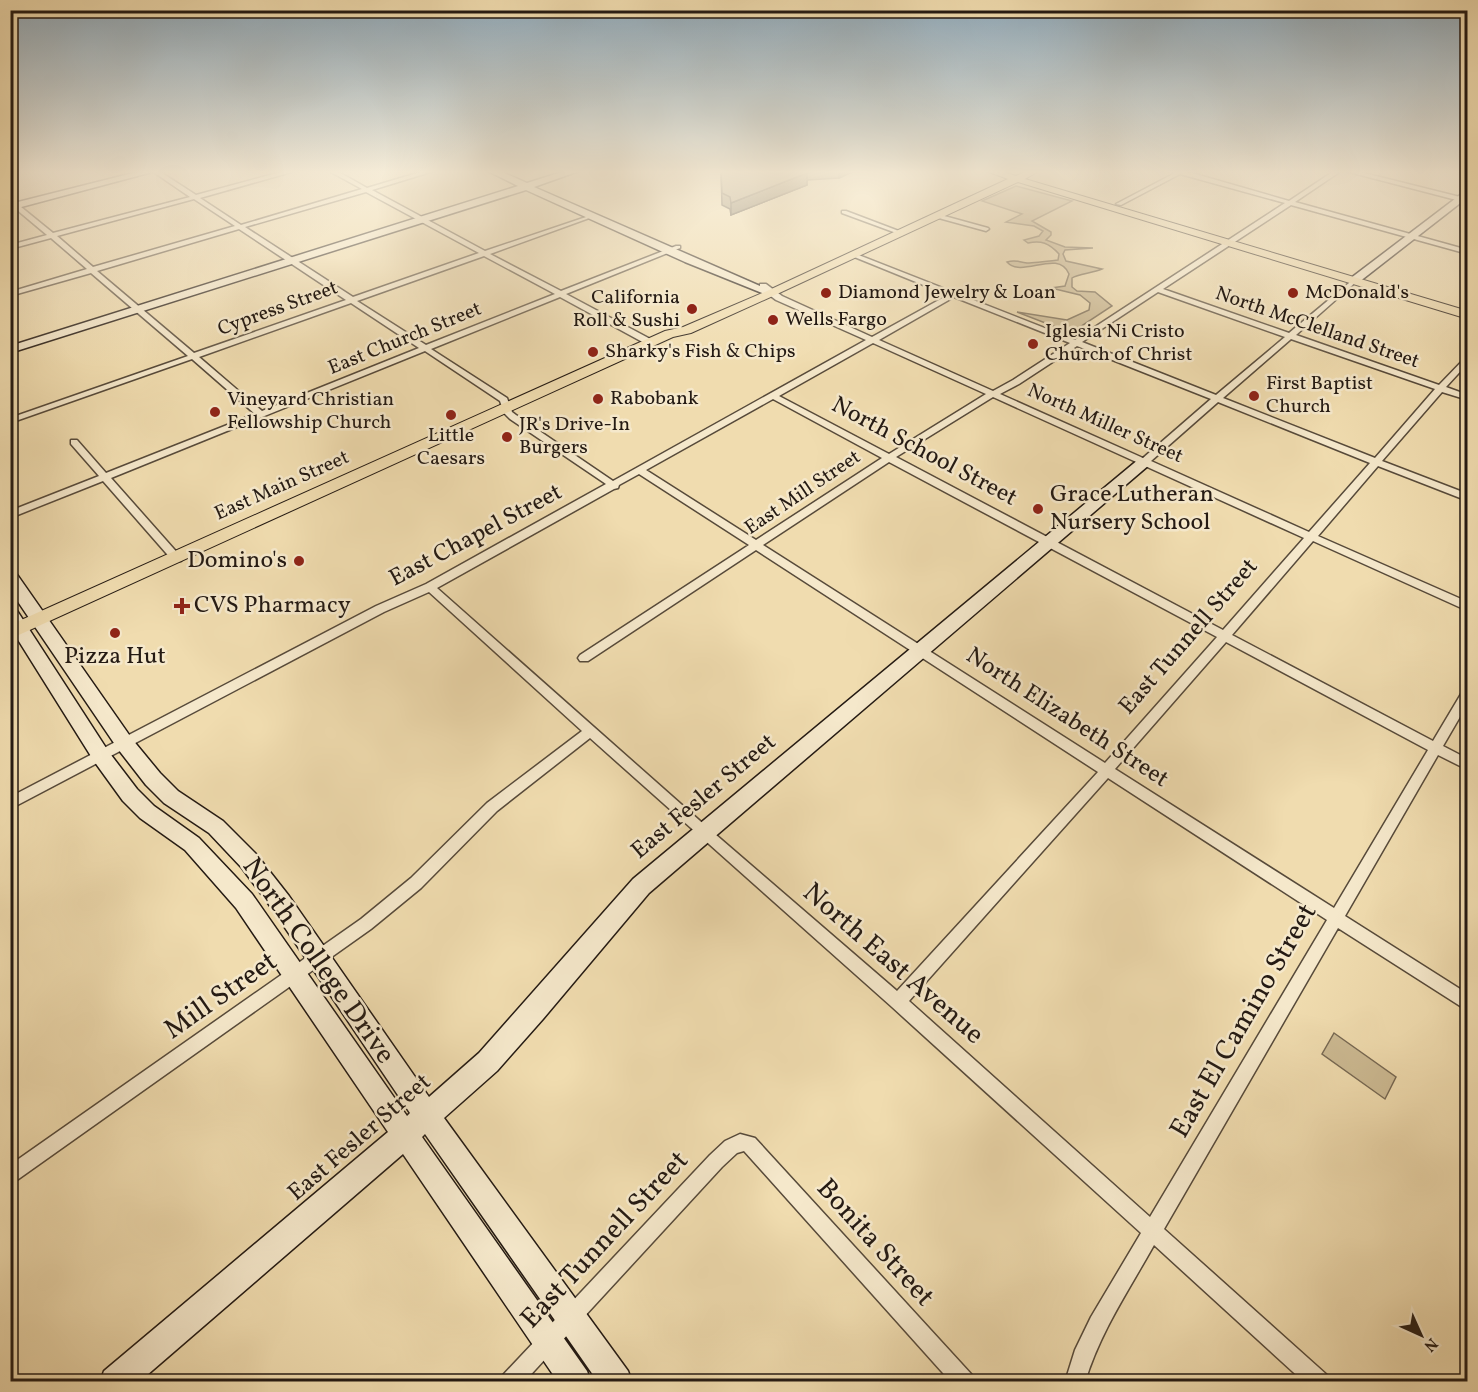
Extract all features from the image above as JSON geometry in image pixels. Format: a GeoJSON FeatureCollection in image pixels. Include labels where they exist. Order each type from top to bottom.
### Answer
{"type":"FeatureCollection","features":[{"type":"Feature","properties":{"kind":"main road","name":"East Main Street"},"geometry":{"type":"LineString","coordinates":[[14,625],[40,619],[508,410],[651,343],[683,324],[764,289],[872,236]]}},
{"type":"Feature","properties":{"kind":"main road","name":"East Main Street"},"geometry":{"type":"LineString","coordinates":[[764,289],[855,255],[895,236]]}},
{"type":"Feature","properties":{"kind":"main road"},"geometry":{"type":"LineString","coordinates":[[1212,236],[1228,241]]}},
{"type":"Feature","properties":{"kind":"main road"},"geometry":{"type":"LineString","coordinates":[[1213,236],[1332,276],[1355,280],[1467,315]]}},
{"type":"Feature","properties":{"kind":"street"},"geometry":{"type":"LineString","coordinates":[[10,247],[53,236],[261,414]]}},
{"type":"Feature","properties":{"kind":"street"},"geometry":{"type":"LineString","coordinates":[[10,294],[209,236]]}},
{"type":"Feature","properties":{"kind":"street"},"geometry":{"type":"LineString","coordinates":[[253,236],[504,400],[508,410],[615,486]]}},
{"type":"Feature","properties":{"kind":"street"},"geometry":{"type":"LineString","coordinates":[[10,350],[368,236]]}},
{"type":"Feature","properties":{"kind":"street"},"geometry":{"type":"LineString","coordinates":[[453,236],[651,343]]}},
{"type":"Feature","properties":{"kind":"street","name":"Cypress Street"},"geometry":{"type":"LineString","coordinates":[[10,421],[533,236]]}},
{"type":"Feature","properties":{"kind":"street"},"geometry":{"type":"LineString","coordinates":[[641,236],[747,276],[764,289]]}},
{"type":"Feature","properties":{"kind":"street"},"geometry":{"type":"LineString","coordinates":[[645,236],[674,249]]}},
{"type":"Feature","properties":{"kind":"street","name":"East Mill Street"},"geometry":{"type":"LineString","coordinates":[[584,658],[890,457],[1077,343],[1236,236]]}},
{"type":"Feature","properties":{"kind":"street"},"geometry":{"type":"LineString","coordinates":[[1355,280],[1411,236],[1467,252]]}},
{"type":"Feature","properties":{"kind":"street","name":"East Church Street"},"geometry":{"type":"LineString","coordinates":[[10,514],[674,249]]}},
{"type":"Feature","properties":{"kind":"street"},"geometry":{"type":"LineString","coordinates":[[855,255],[1467,498]]}},
{"type":"Feature","properties":{"kind":"street","name":"East Fesler Street"},"geometry":{"type":"LineString","coordinates":[[115,1382],[488,1062],[535,1011],[641,886],[1144,462],[1355,280]]}},
{"type":"Feature","properties":{"kind":"street","name":"North Miller Street"},"geometry":{"type":"LineString","coordinates":[[764,289],[1467,607]]}},
{"type":"Feature","properties":{"kind":"street","name":"North McClelland Street"},"geometry":{"type":"LineString","coordinates":[[1156,289],[1467,398]]}},
{"type":"Feature","properties":{"kind":"street","name":"East Chapel Street"},"geometry":{"type":"LineString","coordinates":[[10,804],[380,609],[430,587],[775,397],[955,294]]}},
{"type":"Feature","properties":{"kind":"street","name":"East Tunnell Street"},"geometry":{"type":"LineString","coordinates":[[898,1002],[1107,770],[1467,357]]}},
{"type":"Feature","properties":{"kind":"street","name":"North School Street"},"geometry":{"type":"LineString","coordinates":[[775,397],[1467,765]]}},
{"type":"Feature","properties":{"kind":"street"},"geometry":{"type":"LineString","coordinates":[[74,442],[177,559]]}},
{"type":"Feature","properties":{"kind":"street","name":"North Elizabeth Street"},"geometry":{"type":"LineString","coordinates":[[641,471],[1467,1003]]}},
{"type":"Feature","properties":{"kind":"street","name":"North College Drive"},"geometry":{"type":"LineString","coordinates":[[10,577],[125,744],[153,779],[171,797],[216,827],[249,861],[281,903],[427,1116],[617,1382]]}},
{"type":"Feature","properties":{"kind":"street","name":"North East Avenue"},"geometry":{"type":"LineString","coordinates":[[430,587],[590,732],[898,1002],[1320,1382]]}},
{"type":"Feature","properties":{"kind":"street","name":"North College Drive"},"geometry":{"type":"LineString","coordinates":[[14,625],[129,795],[147,812],[192,844],[210,861],[244,901],[404,1136],[576,1382]]}},
{"type":"Feature","properties":{"kind":"street","name":"East El Camino Street"},"geometry":{"type":"LineString","coordinates":[[1075,1382],[1085,1350],[1467,692]]}},
{"type":"Feature","properties":{"kind":"street","name":"Mill Street"},"geometry":{"type":"LineString","coordinates":[[10,1176],[319,960],[416,883],[492,807],[590,732]]}},
{"type":"Feature","properties":{"kind":"street","name":"East Tunnell Street"},"geometry":{"type":"LineString","coordinates":[[510,1382],[716,1161],[732,1146],[744,1142]]}},
{"type":"Feature","properties":{"kind":"street","name":"Bonita Street"},"geometry":{"type":"LineString","coordinates":[[744,1142],[749,1144],[965,1382]]}},
{"type":"Feature","properties":{"kind":"shaded area"},"geometry":{"type":"Polygon","coordinates":[[[1050,236],[1046,240],[1065,247],[1093,248],[1065,250],[1063,254],[1066,261],[1102,269],[1072,278],[1072,287],[1077,291],[1095,292],[1112,306],[1071,333],[1017,312],[1067,320],[1089,310],[1090,303],[1080,295],[1051,288],[1065,286],[1069,274],[1064,267],[1049,263],[1021,267],[1007,262],[1030,263],[1058,260],[1059,254],[1052,247],[1045,243],[1028,243],[1024,240],[1050,236]]]}},
{"type":"Feature","properties":{"kind":"shaded area"},"geometry":{"type":"Polygon","coordinates":[[[1334,1033],[1396,1077],[1385,1099],[1322,1054],[1334,1033]]]}},
{"type":"Feature","properties":{"kind":"place","name":"Diamond Jewelry & Loan"},"geometry":{"type":"Point","coordinates":[826,293]}},
{"type":"Feature","properties":{"kind":"place","name":"McDonald's"},"geometry":{"type":"Point","coordinates":[1293,293]}},
{"type":"Feature","properties":{"kind":"place","name":"California Roll & Sushi"},"geometry":{"type":"Point","coordinates":[692,309]}},
{"type":"Feature","properties":{"kind":"place","name":"Wells Fargo"},"geometry":{"type":"Point","coordinates":[773,320]}},
{"type":"Feature","properties":{"kind":"place","name":"Iglesia Ni Cristo Church of Christ"},"geometry":{"type":"Point","coordinates":[1033,344]}},
{"type":"Feature","properties":{"kind":"place","name":"Sharky's Fish & Chips"},"geometry":{"type":"Point","coordinates":[593,352]}},
{"type":"Feature","properties":{"kind":"place","name":"First Baptist Church"},"geometry":{"type":"Point","coordinates":[1254,396]}},
{"type":"Feature","properties":{"kind":"place","name":"Rabobank"},"geometry":{"type":"Point","coordinates":[598,399]}},
{"type":"Feature","properties":{"kind":"place","name":"Vineyard Christian Fellowship Church"},"geometry":{"type":"Point","coordinates":[215,412]}},
{"type":"Feature","properties":{"kind":"place","name":"Little Caesars"},"geometry":{"type":"Point","coordinates":[451,415]}},
{"type":"Feature","properties":{"kind":"place","name":"JR's Drive-In Burgers"},"geometry":{"type":"Point","coordinates":[507,437]}},
{"type":"Feature","properties":{"kind":"place","name":"Grace Lutheran Nursery School"},"geometry":{"type":"Point","coordinates":[1038,509]}},
{"type":"Feature","properties":{"kind":"place","name":"Domino's"},"geometry":{"type":"Point","coordinates":[299,561]}},
{"type":"Feature","properties":{"kind":"place","name":"CVS Pharmacy"},"geometry":{"type":"Point","coordinates":[182,606]}},
{"type":"Feature","properties":{"kind":"place","name":"Pizza Hut"},"geometry":{"type":"Point","coordinates":[115,633]}}]}
